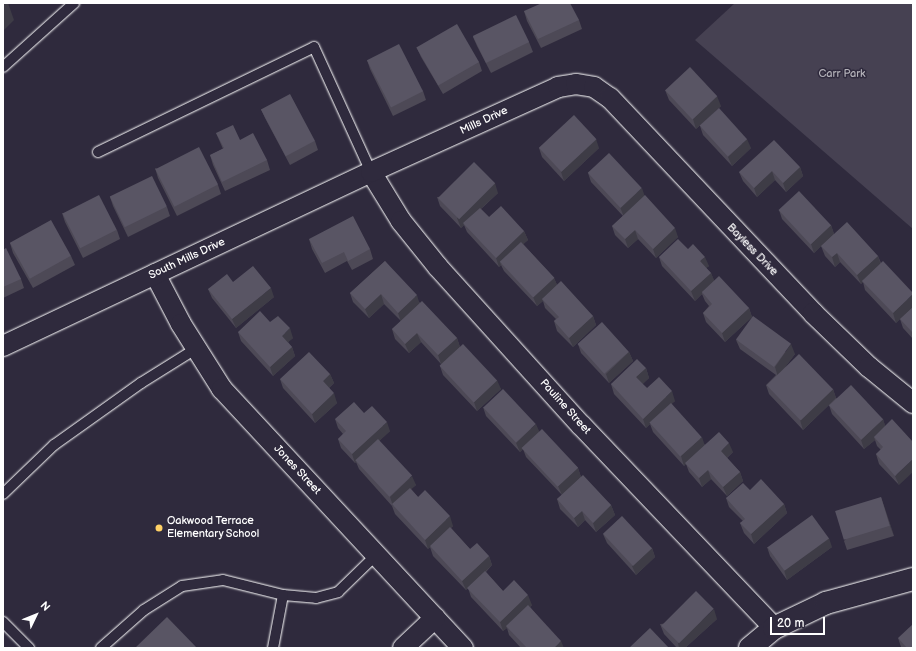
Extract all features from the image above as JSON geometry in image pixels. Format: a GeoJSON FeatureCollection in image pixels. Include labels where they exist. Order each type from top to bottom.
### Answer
{"type":"FeatureCollection","features":[{"type":"Feature","properties":{"kind":"street","name":"Mills Drive"},"geometry":{"type":"LineString","coordinates":[[371,172],[558,87],[576,84],[598,90]]}},
{"type":"Feature","properties":{"kind":"street","name":"Bayless Drive"},"geometry":{"type":"LineString","coordinates":[[598,90],[610,98],[812,314],[869,367],[913,404]]}},
{"type":"Feature","properties":{"kind":"street","name":"South Mills Drive"},"geometry":{"type":"LineString","coordinates":[[3,346],[371,172]]}},
{"type":"Feature","properties":{"kind":"street","name":"Pauline Street"},"geometry":{"type":"LineString","coordinates":[[371,172],[401,221],[438,267],[581,426],[774,628]]}},
{"type":"Feature","properties":{"kind":"street","name":"Jones Street"},"geometry":{"type":"LineString","coordinates":[[155,274],[222,389],[462,648]]}},
{"type":"Feature","properties":{"kind":"street"},"geometry":{"type":"LineString","coordinates":[[750,648],[774,628],[826,603],[913,579]]}},
{"type":"Feature","properties":{"kind":"street"},"geometry":{"type":"LineString","coordinates":[[403,648],[435,618]]}},
{"type":"Feature","properties":{"kind":"lane"},"geometry":{"type":"LineString","coordinates":[[3,67],[74,3]]}},
{"type":"Feature","properties":{"kind":"lane"},"geometry":{"type":"LineString","coordinates":[[98,152],[314,47],[371,172]]}},
{"type":"Feature","properties":{"kind":"lane"},"geometry":{"type":"LineString","coordinates":[[3,494],[54,445],[141,382],[197,348]]}},
{"type":"Feature","properties":{"kind":"lane"},"geometry":{"type":"LineString","coordinates":[[100,648],[144,610],[182,586],[223,580],[283,595],[316,598],[338,592],[376,556]]}},
{"type":"Feature","properties":{"kind":"lane"},"geometry":{"type":"LineString","coordinates":[[273,648],[283,595]]}},
{"type":"Feature","properties":{"kind":"lane"},"geometry":{"type":"LineString","coordinates":[[3,622],[29,648]]}},
{"type":"Feature","properties":{"kind":"green space","name":"Carr Park"},"geometry":{"type":"Polygon","coordinates":[[[735,3],[913,3],[913,229],[695,40],[735,3]]]}},
{"type":"Feature","properties":{"kind":"building"},"geometry":{"type":"Polygon","coordinates":[[[542,3],[570,3],[579,20],[538,39],[524,11],[542,3]]]}},
{"type":"Feature","properties":{"kind":"building"},"geometry":{"type":"Polygon","coordinates":[[[516,15],[529,42],[486,63],[473,36],[516,15]]]}},
{"type":"Feature","properties":{"kind":"building"},"geometry":{"type":"Polygon","coordinates":[[[457,24],[479,62],[438,86],[416,48],[457,24]]]}},
{"type":"Feature","properties":{"kind":"building"},"geometry":{"type":"Polygon","coordinates":[[[399,44],[423,91],[391,108],[367,60],[399,44]]]}},
{"type":"Feature","properties":{"kind":"building"},"geometry":{"type":"Polygon","coordinates":[[[690,67],[717,96],[692,119],[665,90],[690,67]]]}},
{"type":"Feature","properties":{"kind":"building"},"geometry":{"type":"Polygon","coordinates":[[[290,94],[315,141],[286,156],[261,109],[290,94]]]}},
{"type":"Feature","properties":{"kind":"building"},"geometry":{"type":"Polygon","coordinates":[[[719,108],[747,139],[728,157],[700,125],[719,108]]]}},
{"type":"Feature","properties":{"kind":"building"},"geometry":{"type":"Polygon","coordinates":[[[574,115],[597,139],[561,172],[539,148],[574,115]]]}},
{"type":"Feature","properties":{"kind":"building"},"geometry":{"type":"Polygon","coordinates":[[[233,125],[240,140],[253,133],[267,160],[222,182],[210,155],[224,148],[216,133],[233,125]]]}},
{"type":"Feature","properties":{"kind":"building"},"geometry":{"type":"Polygon","coordinates":[[[774,140],[800,167],[783,183],[772,171],[754,188],[739,172],[774,140]]]}},
{"type":"Feature","properties":{"kind":"building"},"geometry":{"type":"Polygon","coordinates":[[[199,147],[218,184],[174,207],[155,169],[199,147]]]}},
{"type":"Feature","properties":{"kind":"building"},"geometry":{"type":"Polygon","coordinates":[[[609,153],[642,188],[621,208],[588,173],[609,153]]]}},
{"type":"Feature","properties":{"kind":"building"},"geometry":{"type":"Polygon","coordinates":[[[474,162],[495,183],[459,219],[438,198],[474,162]]]}},
{"type":"Feature","properties":{"kind":"building"},"geometry":{"type":"Polygon","coordinates":[[[152,176],[167,207],[125,227],[110,197],[152,176]]]}},
{"type":"Feature","properties":{"kind":"building"},"geometry":{"type":"Polygon","coordinates":[[[799,191],[831,225],[811,244],[779,210],[799,191]]]}},
{"type":"Feature","properties":{"kind":"building"},"geometry":{"type":"Polygon","coordinates":[[[99,195],[117,230],[80,248],[62,214],[99,195]]]}},
{"type":"Feature","properties":{"kind":"building"},"geometry":{"type":"Polygon","coordinates":[[[645,195],[675,228],[653,249],[635,230],[625,239],[612,226],[645,195]]]}},
{"type":"Feature","properties":{"kind":"building"},"geometry":{"type":"Polygon","coordinates":[[[501,206],[524,231],[496,258],[463,223],[480,208],[489,217],[501,206]]]}},
{"type":"Feature","properties":{"kind":"building"},"geometry":{"type":"Polygon","coordinates":[[[353,216],[370,249],[348,261],[344,252],[322,263],[309,239],[353,216]]]}},
{"type":"Feature","properties":{"kind":"building"},"geometry":{"type":"Polygon","coordinates":[[[51,220],[71,256],[30,279],[10,243],[51,220]]]}},
{"type":"Feature","properties":{"kind":"building"},"geometry":{"type":"Polygon","coordinates":[[[847,222],[878,256],[857,275],[837,253],[832,257],[821,246],[847,222]]]}},
{"type":"Feature","properties":{"kind":"building"},"geometry":{"type":"Polygon","coordinates":[[[678,239],[688,249],[693,244],[705,257],[700,261],[711,273],[691,291],[659,257],[678,239]]]}},
{"type":"Feature","properties":{"kind":"building"},"geometry":{"type":"Polygon","coordinates":[[[521,242],[554,278],[533,298],[500,262],[521,242]]]}},
{"type":"Feature","properties":{"kind":"building"},"geometry":{"type":"Polygon","coordinates":[[[6,248],[21,279],[3,287],[3,250],[6,248]]]}},
{"type":"Feature","properties":{"kind":"building"},"geometry":{"type":"Polygon","coordinates":[[[385,261],[417,295],[398,313],[381,294],[365,309],[350,293],[385,261]]]}},
{"type":"Feature","properties":{"kind":"building"},"geometry":{"type":"Polygon","coordinates":[[[883,261],[913,293],[893,313],[862,281],[883,261]]]}},
{"type":"Feature","properties":{"kind":"building"},"geometry":{"type":"Polygon","coordinates":[[[253,266],[271,288],[232,319],[208,289],[227,274],[233,282],[253,266]]]}},
{"type":"Feature","properties":{"kind":"building"},"geometry":{"type":"Polygon","coordinates":[[[719,276],[749,308],[722,333],[703,313],[712,304],[702,292],[719,276]]]}},
{"type":"Feature","properties":{"kind":"building"},"geometry":{"type":"Polygon","coordinates":[[[561,281],[593,316],[569,338],[554,321],[559,317],[542,299],[561,281]]]}},
{"type":"Feature","properties":{"kind":"building"},"geometry":{"type":"Polygon","coordinates":[[[422,301],[457,338],[438,355],[417,333],[405,344],[392,329],[422,301]]]}},
{"type":"Feature","properties":{"kind":"building"},"geometry":{"type":"Polygon","coordinates":[[[913,307],[913,333],[900,319],[913,307]]]}},
{"type":"Feature","properties":{"kind":"building"},"geometry":{"type":"Polygon","coordinates":[[[260,311],[270,322],[278,316],[290,328],[282,336],[292,347],[270,367],[238,332],[260,311]]]}},
{"type":"Feature","properties":{"kind":"building"},"geometry":{"type":"Polygon","coordinates":[[[753,316],[791,344],[774,367],[736,339],[753,316]]]}},
{"type":"Feature","properties":{"kind":"building"},"geometry":{"type":"Polygon","coordinates":[[[602,322],[629,352],[604,374],[577,344],[602,322]]]}},
{"type":"Feature","properties":{"kind":"building"},"geometry":{"type":"Polygon","coordinates":[[[463,344],[497,381],[474,402],[440,366],[463,344]]]}},
{"type":"Feature","properties":{"kind":"building"},"geometry":{"type":"Polygon","coordinates":[[[309,352],[330,374],[323,381],[334,393],[312,414],[280,379],[309,352]]]}},
{"type":"Feature","properties":{"kind":"building"},"geometry":{"type":"Polygon","coordinates":[[[799,354],[833,389],[801,421],[767,385],[799,354]]]}},
{"type":"Feature","properties":{"kind":"building"},"geometry":{"type":"Polygon","coordinates":[[[637,359],[646,368],[636,377],[647,388],[659,377],[672,391],[643,419],[611,384],[637,359]]]}},
{"type":"Feature","properties":{"kind":"building"},"geometry":{"type":"Polygon","coordinates":[[[851,385],[883,419],[861,440],[829,405],[851,385]]]}},
{"type":"Feature","properties":{"kind":"building"},"geometry":{"type":"Polygon","coordinates":[[[503,389],[536,424],[516,443],[483,407],[503,389]]]}},
{"type":"Feature","properties":{"kind":"building"},"geometry":{"type":"Polygon","coordinates":[[[354,402],[364,413],[372,406],[387,422],[352,454],[338,439],[346,431],[335,419],[354,402]]]}},
{"type":"Feature","properties":{"kind":"building"},"geometry":{"type":"Polygon","coordinates":[[[671,403],[702,437],[680,457],[649,422],[671,403]]]}},
{"type":"Feature","properties":{"kind":"building"},"geometry":{"type":"Polygon","coordinates":[[[892,419],[913,442],[913,459],[895,476],[876,454],[883,447],[874,437],[892,419]]]}},
{"type":"Feature","properties":{"kind":"building"},"geometry":{"type":"Polygon","coordinates":[[[542,429],[578,468],[558,487],[522,448],[542,429]]]}},
{"type":"Feature","properties":{"kind":"building"},"geometry":{"type":"Polygon","coordinates":[[[719,432],[729,443],[721,451],[740,472],[723,487],[708,470],[699,478],[685,463],[719,432]]]}},
{"type":"Feature","properties":{"kind":"building"},"geometry":{"type":"Polygon","coordinates":[[[378,439],[412,476],[389,497],[355,460],[378,439]]]}},
{"type":"Feature","properties":{"kind":"building"},"geometry":{"type":"Polygon","coordinates":[[[583,475],[611,505],[593,523],[582,511],[574,518],[557,499],[583,475]]]}},
{"type":"Feature","properties":{"kind":"building"},"geometry":{"type":"Polygon","coordinates":[[[761,479],[784,504],[751,534],[740,523],[745,519],[726,498],[743,483],[750,490],[761,479]]]}},
{"type":"Feature","properties":{"kind":"building"},"geometry":{"type":"Polygon","coordinates":[[[410,488],[418,497],[425,490],[450,516],[425,540],[392,504],[410,488]]]}},
{"type":"Feature","properties":{"kind":"building"},"geometry":{"type":"Polygon","coordinates":[[[881,497],[890,526],[844,540],[835,511],[881,497]]]}},
{"type":"Feature","properties":{"kind":"building"},"geometry":{"type":"Polygon","coordinates":[[[812,515],[829,538],[785,571],[768,547],[812,515]]]}},
{"type":"Feature","properties":{"kind":"building"},"geometry":{"type":"Polygon","coordinates":[[[622,516],[652,548],[633,566],[603,534],[622,516]]]}},
{"type":"Feature","properties":{"kind":"building"},"geometry":{"type":"Polygon","coordinates":[[[450,527],[470,549],[477,543],[489,556],[462,581],[430,546],[450,527]]]}},
{"type":"Feature","properties":{"kind":"building"},"geometry":{"type":"Polygon","coordinates":[[[485,571],[503,591],[514,580],[528,595],[500,622],[467,588],[485,571]]]}},
{"type":"Feature","properties":{"kind":"building"},"geometry":{"type":"Polygon","coordinates":[[[696,591],[714,609],[679,643],[661,626],[696,591]]]}},
{"type":"Feature","properties":{"kind":"building"},"geometry":{"type":"Polygon","coordinates":[[[528,605],[561,641],[554,648],[527,648],[506,626],[528,605]]]}},
{"type":"Feature","properties":{"kind":"building"},"geometry":{"type":"Polygon","coordinates":[[[167,617],[197,648],[135,648],[167,617]]]}},
{"type":"Feature","properties":{"kind":"building"},"geometry":{"type":"Polygon","coordinates":[[[913,624],[913,648],[907,648],[898,638],[913,624]]]}},
{"type":"Feature","properties":{"kind":"building"},"geometry":{"type":"Polygon","coordinates":[[[650,628],[669,648],[629,648],[650,628]]]}},
{"type":"Feature","properties":{"kind":"place","name":"Oakwood Terrace Elementary School"},"geometry":{"type":"Point","coordinates":[159,528]}}]}
